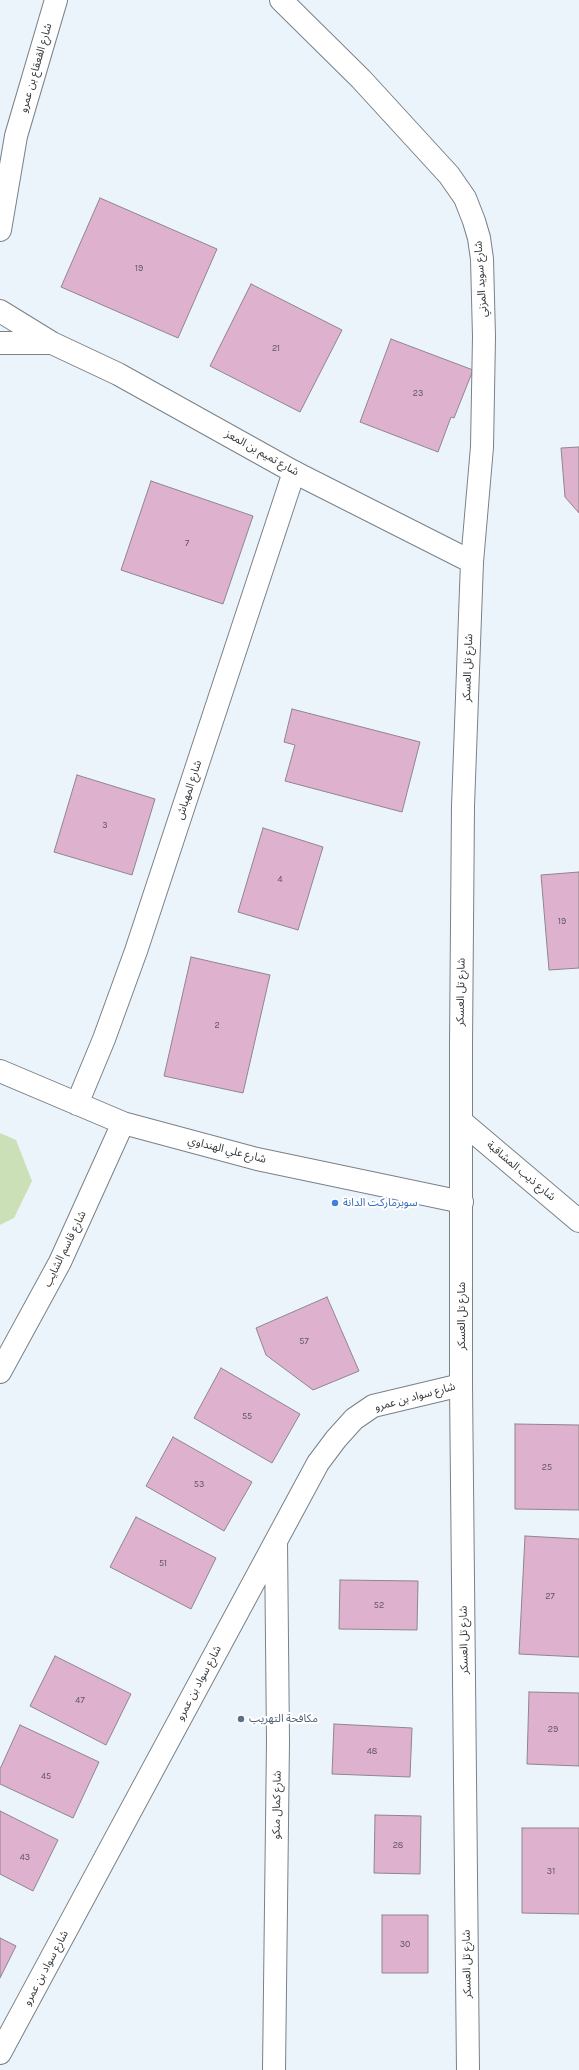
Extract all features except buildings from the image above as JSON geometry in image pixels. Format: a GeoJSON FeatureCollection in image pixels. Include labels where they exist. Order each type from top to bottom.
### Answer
{"type":"FeatureCollection","features":[{"type":"Feature","properties":{"kind":"street","name":"شارع القعقاع بن عمرو"},"geometry":{"type":"LineString","coordinates":[[0,230],[16,136],[56,0]]}},
{"type":"Feature","properties":{"kind":"street","name":"شارع سويد المزني"},"geometry":{"type":"LineString","coordinates":[[281,0],[361,79],[449,174],[465,198],[474,221],[479,238],[482,259],[484,337],[482,447],[472,562]]}},
{"type":"Feature","properties":{"kind":"street","name":"شارع القعقاع بن عمرو"},"geometry":{"type":"LineString","coordinates":[[0,173],[16,136]]}},
{"type":"Feature","properties":{"kind":"street","name":"شارع تميم بن المعز"},"geometry":{"type":"LineString","coordinates":[[0,311],[52,343],[118,374],[294,472],[472,562]]}},
{"type":"Feature","properties":{"kind":"street","name":"شارع تميم بن المعز"},"geometry":{"type":"LineString","coordinates":[[0,342],[52,343]]}},
{"type":"Feature","properties":{"kind":"street","name":"شارع المهباش"},"geometry":{"type":"LineString","coordinates":[[77,1104],[104,1039],[136,951],[294,472]]}},
{"type":"Feature","properties":{"kind":"street","name":"شارع تل العسكر"},"geometry":{"type":"LineString","coordinates":[[468,2070],[461,1384],[461,1044],[463,806],[472,562]]}},
{"type":"Feature","properties":{"kind":"street","name":"شارع علي الهنداوي"},"geometry":{"type":"LineString","coordinates":[[0,1071],[123,1123],[257,1159],[462,1202]]}},
{"type":"Feature","properties":{"kind":"street","name":"شارع ذيب المشاقبة"},"geometry":{"type":"LineString","coordinates":[[462,1122],[579,1221]]}},
{"type":"Feature","properties":{"kind":"street","name":"شارع قاسم الشايب"},"geometry":{"type":"LineString","coordinates":[[0,1372],[60,1262],[123,1123]]}},
{"type":"Feature","properties":{"kind":"street","name":"شارع سواد بن عمرو"},"geometry":{"type":"LineString","coordinates":[[0,2053],[318,1463],[336,1439],[354,1419],[373,1406],[461,1384]]}},
{"type":"Feature","properties":{"kind":"street","name":"شارع كمال منكو"},"geometry":{"type":"LineString","coordinates":[[274,2070],[278,1741],[276,1540]]}},
{"type":"Feature","properties":{"kind":"green space"},"geometry":{"type":"Polygon","coordinates":[[[0,1133],[16,1140],[32,1181],[14,1218],[0,1225],[0,1133]]]}},
{"type":"Feature","properties":{"kind":"place","name":"سوبرماركت الدانة"},"geometry":{"type":"Point","coordinates":[335,1203]}},
{"type":"Feature","properties":{"kind":"place","name":"مكافحة التهريب"},"geometry":{"type":"Point","coordinates":[241,1719]}}]}
